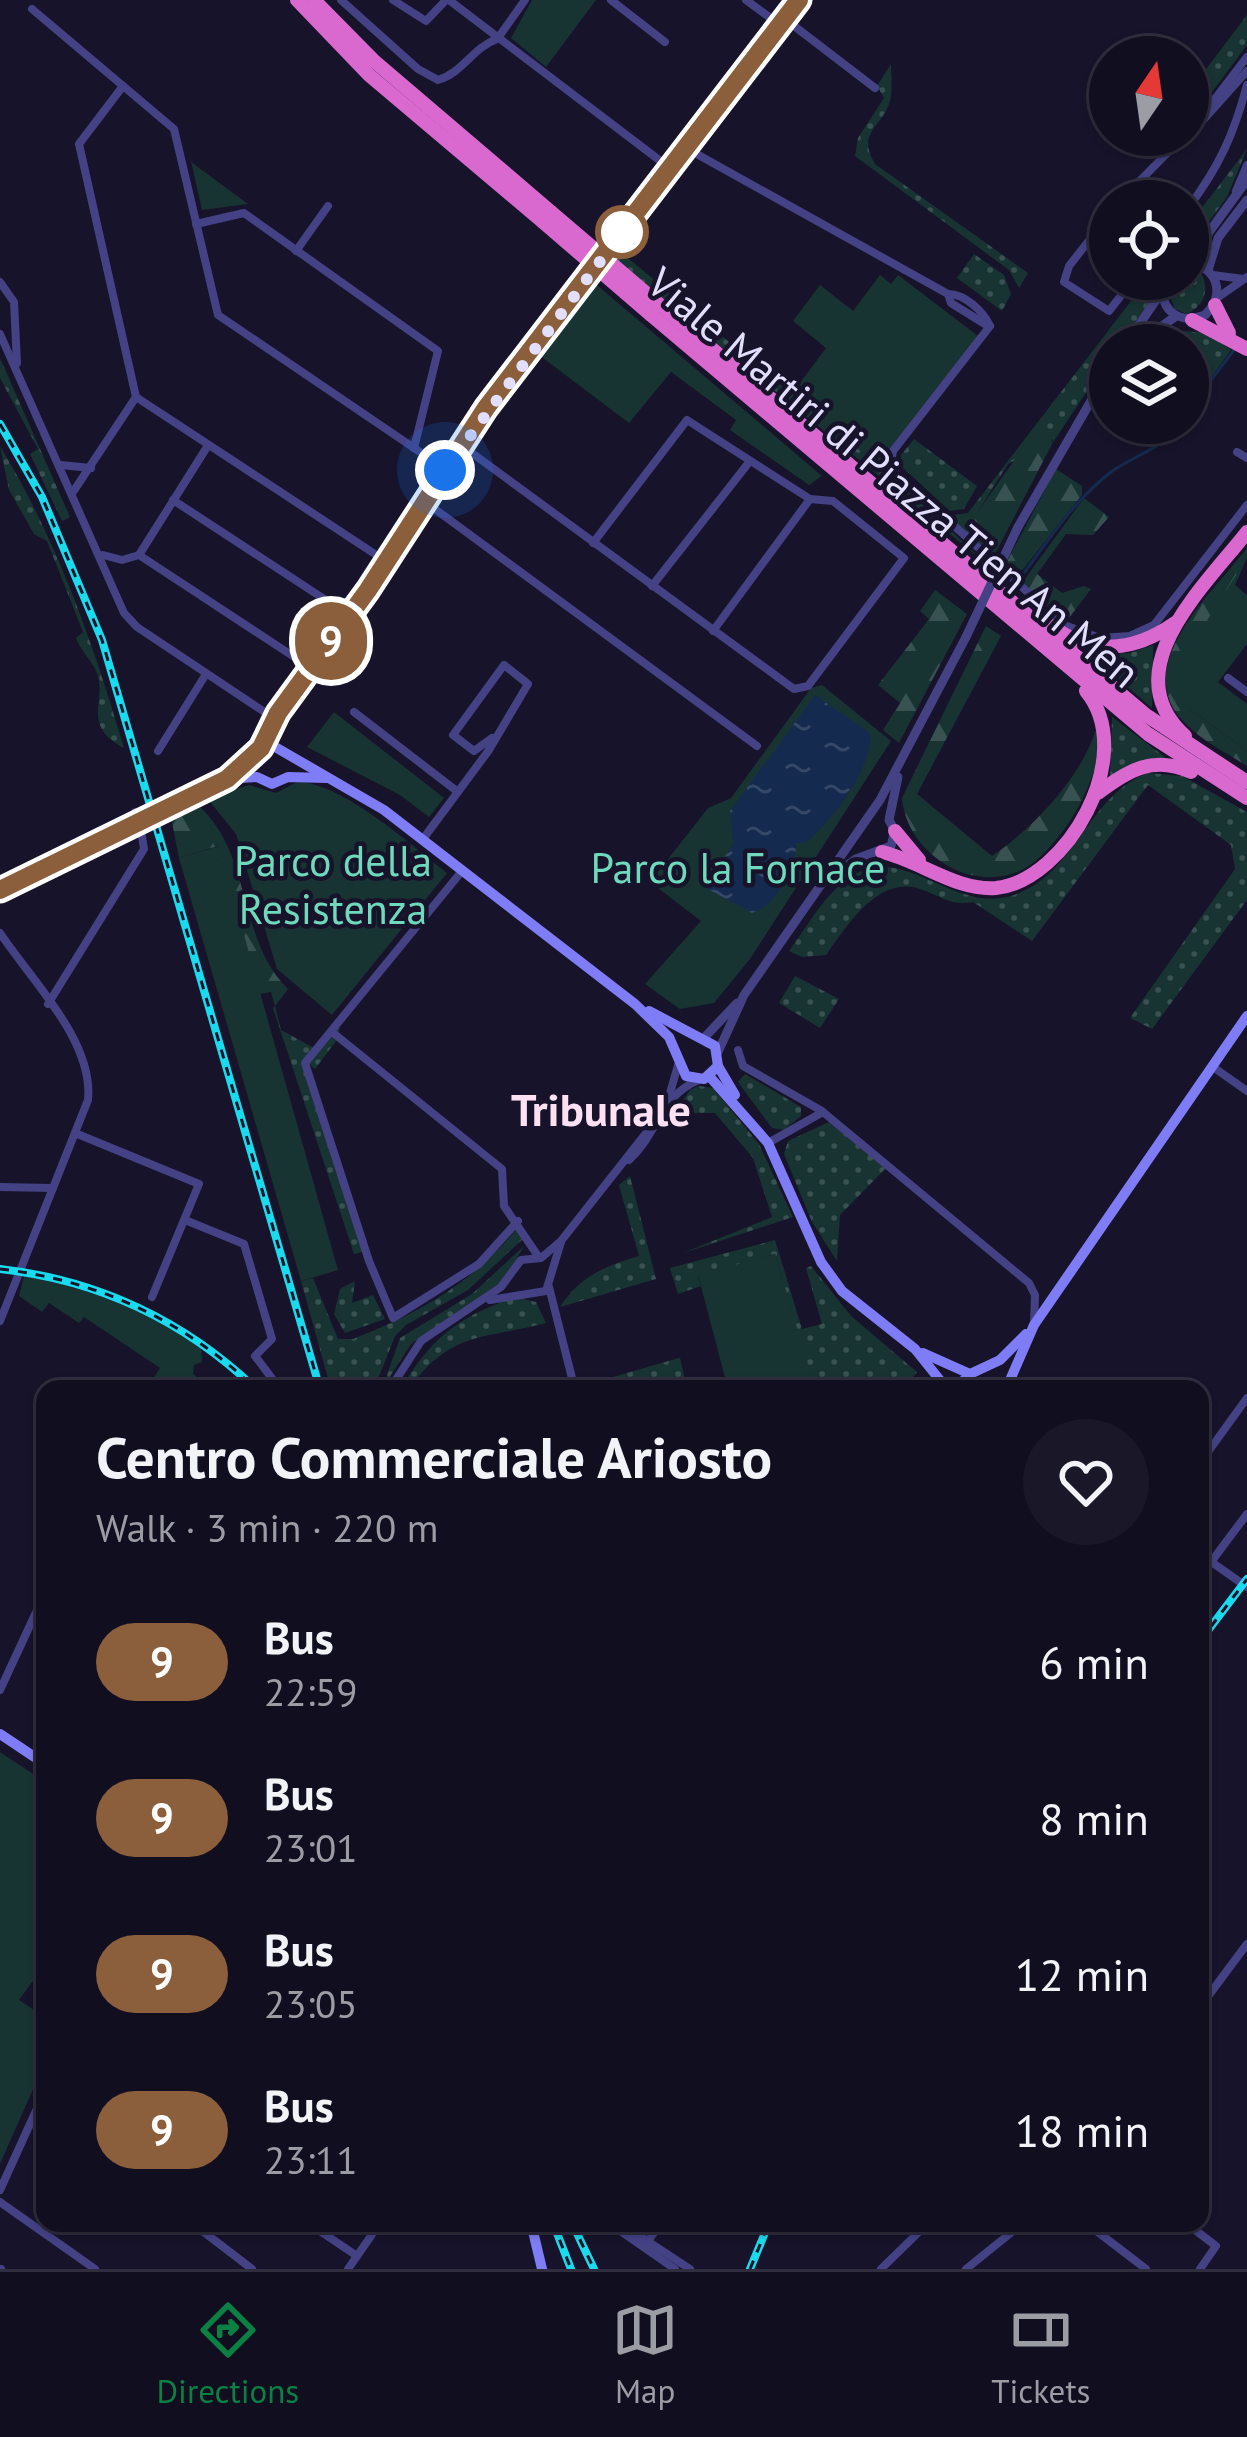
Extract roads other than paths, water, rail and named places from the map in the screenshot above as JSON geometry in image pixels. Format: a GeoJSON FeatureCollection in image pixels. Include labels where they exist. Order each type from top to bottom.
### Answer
{"type":"FeatureCollection","features":[{"type":"Feature","properties":{"kind":"highway","name":"Viale Martiri di Piazza Tien An Men"},"geometry":{"type":"LineString","coordinates":[[297,0],[360,67],[547,217]]}},
{"type":"Feature","properties":{"kind":"highway","name":"Viale Martiri di Piazza Tien An Men"},"geometry":{"type":"LineString","coordinates":[[314,0],[547,217],[1064,665],[1148,734],[1247,798]]}},
{"type":"Feature","properties":{"kind":"highway"},"geometry":{"type":"LineString","coordinates":[[1216,301],[1242,345]]}},
{"type":"Feature","properties":{"kind":"highway","name":"Viale Martiri di Piazza Tien An Men"},"geometry":{"type":"LineString","coordinates":[[656,310],[1146,716],[1247,782]]}},
{"type":"Feature","properties":{"kind":"highway"},"geometry":{"type":"LineString","coordinates":[[1184,318],[1242,345]]}},
{"type":"Feature","properties":{"kind":"highway"},"geometry":{"type":"LineString","coordinates":[[1205,757],[1169,720],[1158,690],[1160,656],[1179,620],[1247,532]]}},
{"type":"Feature","properties":{"kind":"highway"},"geometry":{"type":"LineString","coordinates":[[1011,601],[1072,640],[1097,647],[1144,642],[1179,620]]}},
{"type":"Feature","properties":{"kind":"highway"},"geometry":{"type":"LineString","coordinates":[[1064,665],[1098,707],[1107,731],[1108,760],[1098,793]]}},
{"type":"Feature","properties":{"kind":"highway"},"geometry":{"type":"LineString","coordinates":[[876,852],[922,863],[976,887],[1019,882],[1052,856],[1098,793],[1129,771],[1153,764],[1180,767],[1223,784]]}},
{"type":"Feature","properties":{"kind":"highway"},"geometry":{"type":"LineString","coordinates":[[892,826],[922,863]]}},
{"type":"Feature","properties":{"kind":"main road"},"geometry":{"type":"LineString","coordinates":[[286,751],[288,777]]}},
{"type":"Feature","properties":{"kind":"main road"},"geometry":{"type":"LineString","coordinates":[[4,890],[227,779],[257,753],[286,751],[350,786],[635,1004],[669,1037],[686,1076],[709,1074]]}},
{"type":"Feature","properties":{"kind":"main road"},"geometry":{"type":"LineString","coordinates":[[257,753],[257,777]]}},
{"type":"Feature","properties":{"kind":"main road"},"geometry":{"type":"LineString","coordinates":[[227,779],[257,777],[272,784],[288,777],[330,778]]}},
{"type":"Feature","properties":{"kind":"main road"},"geometry":{"type":"LineString","coordinates":[[635,1004],[718,1052],[709,1074]]}},
{"type":"Feature","properties":{"kind":"main road"},"geometry":{"type":"LineString","coordinates":[[962,1380],[984,1372],[1033,1326],[1247,1016]]}},
{"type":"Feature","properties":{"kind":"main road"},"geometry":{"type":"LineString","coordinates":[[678,1060],[698,1038]]}},
{"type":"Feature","properties":{"kind":"main road"},"geometry":{"type":"LineString","coordinates":[[709,1074],[768,1143],[820,1262],[842,1291],[915,1349],[943,1380]]}},
{"type":"Feature","properties":{"kind":"main road"},"geometry":{"type":"LineString","coordinates":[[1011,1380],[1033,1326]]}},
{"type":"Feature","properties":{"kind":"main road"},"geometry":{"type":"LineString","coordinates":[[915,1349],[970,1374]]}},
{"type":"Feature","properties":{"kind":"main road"},"geometry":{"type":"LineString","coordinates":[[984,1372],[996,1380]]}},
{"type":"Feature","properties":{"kind":"main road"},"geometry":{"type":"LineString","coordinates":[[0,1735],[36,1758]]}},
{"type":"Feature","properties":{"kind":"main road"},"geometry":{"type":"LineString","coordinates":[[533,2232],[542,2269]]}},
{"type":"Feature","properties":{"kind":"street"},"geometry":{"type":"LineString","coordinates":[[341,0],[418,69],[438,80],[457,72],[480,46],[498,38],[525,0]]}},
{"type":"Feature","properties":{"kind":"street"},"geometry":{"type":"LineString","coordinates":[[393,0],[426,21],[448,0],[670,169]]}},
{"type":"Feature","properties":{"kind":"street"},"geometry":{"type":"LineString","coordinates":[[611,0],[665,42]]}},
{"type":"Feature","properties":{"kind":"street"},"geometry":{"type":"LineString","coordinates":[[746,0],[875,88]]}},
{"type":"Feature","properties":{"kind":"street"},"geometry":{"type":"LineString","coordinates":[[257,753],[461,445],[799,0]]}},
{"type":"Feature","properties":{"kind":"street"},"geometry":{"type":"LineString","coordinates":[[32,10],[174,129],[218,315],[445,470]]}},
{"type":"Feature","properties":{"kind":"street"},"geometry":{"type":"LineString","coordinates":[[1209,106],[1247,57]]}},
{"type":"Feature","properties":{"kind":"street"},"geometry":{"type":"LineString","coordinates":[[1209,111],[1247,71]]}},
{"type":"Feature","properties":{"kind":"street"},"geometry":{"type":"LineString","coordinates":[[1235,133],[1247,85]]}},
{"type":"Feature","properties":{"kind":"street"},"geometry":{"type":"LineString","coordinates":[[123,86],[79,144],[136,397],[387,562]]}},
{"type":"Feature","properties":{"kind":"street"},"geometry":{"type":"LineString","coordinates":[[1209,180],[1247,110]]}},
{"type":"Feature","properties":{"kind":"street"},"geometry":{"type":"LineString","coordinates":[[686,148],[948,294],[957,294],[985,315],[990,326],[892,451],[890,468],[1064,625],[1117,638],[1154,625],[1247,506]]}},
{"type":"Feature","properties":{"kind":"street"},"geometry":{"type":"LineString","coordinates":[[1141,180],[1165,156]]}},
{"type":"Feature","properties":{"kind":"street"},"geometry":{"type":"LineString","coordinates":[[1232,200],[1247,165]]}},
{"type":"Feature","properties":{"kind":"street"},"geometry":{"type":"LineString","coordinates":[[1209,232],[1247,180]]}},
{"type":"Feature","properties":{"kind":"street"},"geometry":{"type":"LineString","coordinates":[[1216,301],[1210,273],[1218,238],[1247,200]]}},
{"type":"Feature","properties":{"kind":"street"},"geometry":{"type":"LineString","coordinates":[[296,251],[328,206]]}},
{"type":"Feature","properties":{"kind":"street"},"geometry":{"type":"LineString","coordinates":[[196,224],[244,213],[438,352],[414,448]]}},
{"type":"Feature","properties":{"kind":"street"},"geometry":{"type":"LineString","coordinates":[[1089,241],[1069,266],[1064,282],[1089,298]]}},
{"type":"Feature","properties":{"kind":"street"},"geometry":{"type":"LineString","coordinates":[[1210,273],[1246,278]]}},
{"type":"Feature","properties":{"kind":"street"},"geometry":{"type":"LineString","coordinates":[[1173,324],[1246,278]]}},
{"type":"Feature","properties":{"kind":"street"},"geometry":{"type":"LineString","coordinates":[[0,282],[14,302],[17,364]]}},
{"type":"Feature","properties":{"kind":"street"},"geometry":{"type":"LineString","coordinates":[[1092,300],[1109,311],[1118,300]]}},
{"type":"Feature","properties":{"kind":"street"},"geometry":{"type":"LineString","coordinates":[[1168,300],[1184,318]]}},
{"type":"Feature","properties":{"kind":"street"},"geometry":{"type":"LineString","coordinates":[[0,334],[129,619],[263,711]]}},
{"type":"Feature","properties":{"kind":"street"},"geometry":{"type":"LineString","coordinates":[[73,492],[136,397]]}},
{"type":"Feature","properties":{"kind":"street"},"geometry":{"type":"LineString","coordinates":[[718,1052],[744,995],[869,816],[902,760],[1057,451],[1089,401]]}},
{"type":"Feature","properties":{"kind":"street"},"geometry":{"type":"LineString","coordinates":[[461,445],[593,543],[713,631],[794,689],[808,686],[904,558],[833,501],[810,499],[687,420],[593,543]]}},
{"type":"Feature","properties":{"kind":"street"},"geometry":{"type":"LineString","coordinates":[[101,554],[122,560],[139,555],[207,447]]}},
{"type":"Feature","properties":{"kind":"street"},"geometry":{"type":"LineString","coordinates":[[1237,452],[1247,458]]}},
{"type":"Feature","properties":{"kind":"street"},"geometry":{"type":"LineString","coordinates":[[652,586],[750,460]]}},
{"type":"Feature","properties":{"kind":"street"},"geometry":{"type":"LineString","coordinates":[[61,465],[93,468]]}},
{"type":"Feature","properties":{"kind":"street"},"geometry":{"type":"LineString","coordinates":[[713,631],[810,499]]}},
{"type":"Feature","properties":{"kind":"street"},"geometry":{"type":"LineString","coordinates":[[173,500],[350,616]]}},
{"type":"Feature","properties":{"kind":"street"},"geometry":{"type":"LineString","coordinates":[[424,501],[757,746]]}},
{"type":"Feature","properties":{"kind":"street"},"geometry":{"type":"LineString","coordinates":[[139,555],[311,668]]}},
{"type":"Feature","properties":{"kind":"street"},"geometry":{"type":"LineString","coordinates":[[422,839],[458,792],[528,684],[504,665],[453,735],[474,752],[492,738]]}},
{"type":"Feature","properties":{"kind":"street"},"geometry":{"type":"LineString","coordinates":[[158,751],[206,674]]}},
{"type":"Feature","properties":{"kind":"street"},"geometry":{"type":"LineString","coordinates":[[1228,678],[1247,692]]}},
{"type":"Feature","properties":{"kind":"street"},"geometry":{"type":"LineString","coordinates":[[354,712],[458,792]]}},
{"type":"Feature","properties":{"kind":"street"},"geometry":{"type":"LineString","coordinates":[[274,721],[286,751]]}},
{"type":"Feature","properties":{"kind":"street"},"geometry":{"type":"LineString","coordinates":[[820,886],[894,842],[902,760]]}},
{"type":"Feature","properties":{"kind":"street"},"geometry":{"type":"LineString","coordinates":[[48,1004],[143,849],[135,812]]}},
{"type":"Feature","properties":{"kind":"street"},"geometry":{"type":"LineString","coordinates":[[869,816],[892,826]]}},
{"type":"Feature","properties":{"kind":"street"},"geometry":{"type":"LineString","coordinates":[[858,832],[876,852]]}},
{"type":"Feature","properties":{"kind":"street"},"geometry":{"type":"LineString","coordinates":[[462,871],[305,1063],[369,1261],[393,1318],[479,1264],[518,1221]]}},
{"type":"Feature","properties":{"kind":"street"},"geometry":{"type":"LineString","coordinates":[[0,933],[77,1046],[88,1076],[88,1100],[0,1321]]}},
{"type":"Feature","properties":{"kind":"street"},"geometry":{"type":"LineString","coordinates":[[698,1038],[744,995]]}},
{"type":"Feature","properties":{"kind":"street"},"geometry":{"type":"LineString","coordinates":[[332,1032],[502,1169],[503,1205],[552,1272]]}},
{"type":"Feature","properties":{"kind":"street"},"geometry":{"type":"LineString","coordinates":[[738,1050],[743,1066],[823,1112],[1029,1283],[1035,1295],[1033,1326]]}},
{"type":"Feature","properties":{"kind":"street"},"geometry":{"type":"LineString","coordinates":[[527,1257],[540,1258],[561,1241],[646,1143],[668,1102],[678,1060]]}},
{"type":"Feature","properties":{"kind":"street"},"geometry":{"type":"LineString","coordinates":[[1213,1066],[1247,1091]]}},
{"type":"Feature","properties":{"kind":"street"},"geometry":{"type":"LineString","coordinates":[[668,1102],[709,1074]]}},
{"type":"Feature","properties":{"kind":"street"},"geometry":{"type":"LineString","coordinates":[[768,1143],[823,1112]]}},
{"type":"Feature","properties":{"kind":"street"},"geometry":{"type":"LineString","coordinates":[[75,1133],[199,1184],[152,1297]]}},
{"type":"Feature","properties":{"kind":"street"},"geometry":{"type":"LineString","coordinates":[[0,1187],[53,1188]]}},
{"type":"Feature","properties":{"kind":"street"},"geometry":{"type":"LineString","coordinates":[[184,1220],[244,1244],[272,1339],[255,1356],[273,1380]]}},
{"type":"Feature","properties":{"kind":"street"},"geometry":{"type":"LineString","coordinates":[[396,1380],[421,1341],[483,1302],[513,1276],[527,1257],[527,1239]]}},
{"type":"Feature","properties":{"kind":"street"},"geometry":{"type":"LineString","coordinates":[[561,1241],[549,1287],[552,1315],[572,1380]]}},
{"type":"Feature","properties":{"kind":"street"},"geometry":{"type":"LineString","coordinates":[[513,1276],[520,1292]]}},
{"type":"Feature","properties":{"kind":"street"},"geometry":{"type":"LineString","coordinates":[[483,1302],[520,1292],[539,1295],[549,1287]]}},
{"type":"Feature","properties":{"kind":"street"},"geometry":{"type":"LineString","coordinates":[[539,1295],[552,1315]]}},
{"type":"Feature","properties":{"kind":"street"},"geometry":{"type":"LineString","coordinates":[[1209,1451],[1247,1398]]}},
{"type":"Feature","properties":{"kind":"street"},"geometry":{"type":"LineString","coordinates":[[1247,1514],[1211,1562],[1247,1588]]}},
{"type":"Feature","properties":{"kind":"street"},"geometry":{"type":"LineString","coordinates":[[0,1690],[36,1612]]}},
{"type":"Feature","properties":{"kind":"street"},"geometry":{"type":"LineString","coordinates":[[1209,1995],[1247,1944]]}},
{"type":"Feature","properties":{"kind":"street"},"geometry":{"type":"LineString","coordinates":[[0,2191],[35,2113]]}},
{"type":"Feature","properties":{"kind":"street"},"geometry":{"type":"LineString","coordinates":[[0,2201],[36,2227]]}},
{"type":"Feature","properties":{"kind":"street"},"geometry":{"type":"LineString","coordinates":[[43,2232],[95,2269]]}},
{"type":"Feature","properties":{"kind":"street"},"geometry":{"type":"LineString","coordinates":[[204,2232],[252,2269]]}},
{"type":"Feature","properties":{"kind":"street"},"geometry":{"type":"LineString","coordinates":[[322,2232],[358,2256]]}},
{"type":"Feature","properties":{"kind":"street"},"geometry":{"type":"LineString","coordinates":[[348,2269],[374,2232]]}},
{"type":"Feature","properties":{"kind":"street"},"geometry":{"type":"LineString","coordinates":[[624,2232],[690,2269]]}},
{"type":"Feature","properties":{"kind":"street"},"geometry":{"type":"LineString","coordinates":[[631,2232],[675,2269]]}},
{"type":"Feature","properties":{"kind":"street"},"geometry":{"type":"LineString","coordinates":[[645,2244],[654,2232]]}},
{"type":"Feature","properties":{"kind":"street"},"geometry":{"type":"LineString","coordinates":[[881,2269],[919,2232]]}},
{"type":"Feature","properties":{"kind":"street"},"geometry":{"type":"LineString","coordinates":[[966,2269],[1012,2232]]}},
{"type":"Feature","properties":{"kind":"street"},"geometry":{"type":"LineString","coordinates":[[1098,2232],[1146,2269]]}},
{"type":"Feature","properties":{"kind":"street"},"geometry":{"type":"LineString","coordinates":[[1198,2232],[1216,2246],[1200,2269]]}},
{"type":"Feature","properties":{"kind":"water"},"geometry":{"type":"Polygon","coordinates":[[[815,695],[870,733],[866,761],[827,822],[805,843],[796,843],[793,863],[777,894],[752,913],[706,888],[733,843],[730,811],[815,695]]]}},
{"type":"Feature","properties":{"kind":"waterway"},"geometry":{"type":"LineString","coordinates":[[1209,383],[1234,350]]}},
{"type":"Feature","properties":{"kind":"waterway"},"geometry":{"type":"LineString","coordinates":[[1018,581],[1097,483],[1159,444]]}},
{"type":"Feature","properties":{"kind":"railway"},"geometry":{"type":"LineString","coordinates":[[0,424],[42,497],[102,640],[317,1380]]}},
{"type":"Feature","properties":{"kind":"railway"},"geometry":{"type":"LineString","coordinates":[[0,1269],[71,1283],[138,1308],[200,1343],[246,1380]]}},
{"type":"Feature","properties":{"kind":"railway"},"geometry":{"type":"LineString","coordinates":[[1209,1629],[1247,1579]]}},
{"type":"Feature","properties":{"kind":"railway"},"geometry":{"type":"LineString","coordinates":[[557,2232],[571,2269]]}},
{"type":"Feature","properties":{"kind":"railway"},"geometry":{"type":"LineString","coordinates":[[576,2232],[594,2269]]}},
{"type":"Feature","properties":{"kind":"railway"},"geometry":{"type":"LineString","coordinates":[[750,2269],[765,2232]]}},
{"type":"Feature","properties":{"kind":"district","name":"Tribunale"},"geometry":{"type":"Point","coordinates":[601,1109]}},
{"type":"Feature","properties":{"kind":"park label","name":"Parco la Fornace"},"geometry":{"type":"Point","coordinates":[738,867]}},
{"type":"Feature","properties":{"kind":"park label","name":"Parco della Resistenza"},"geometry":{"type":"Point","coordinates":[333,884]}}]}
